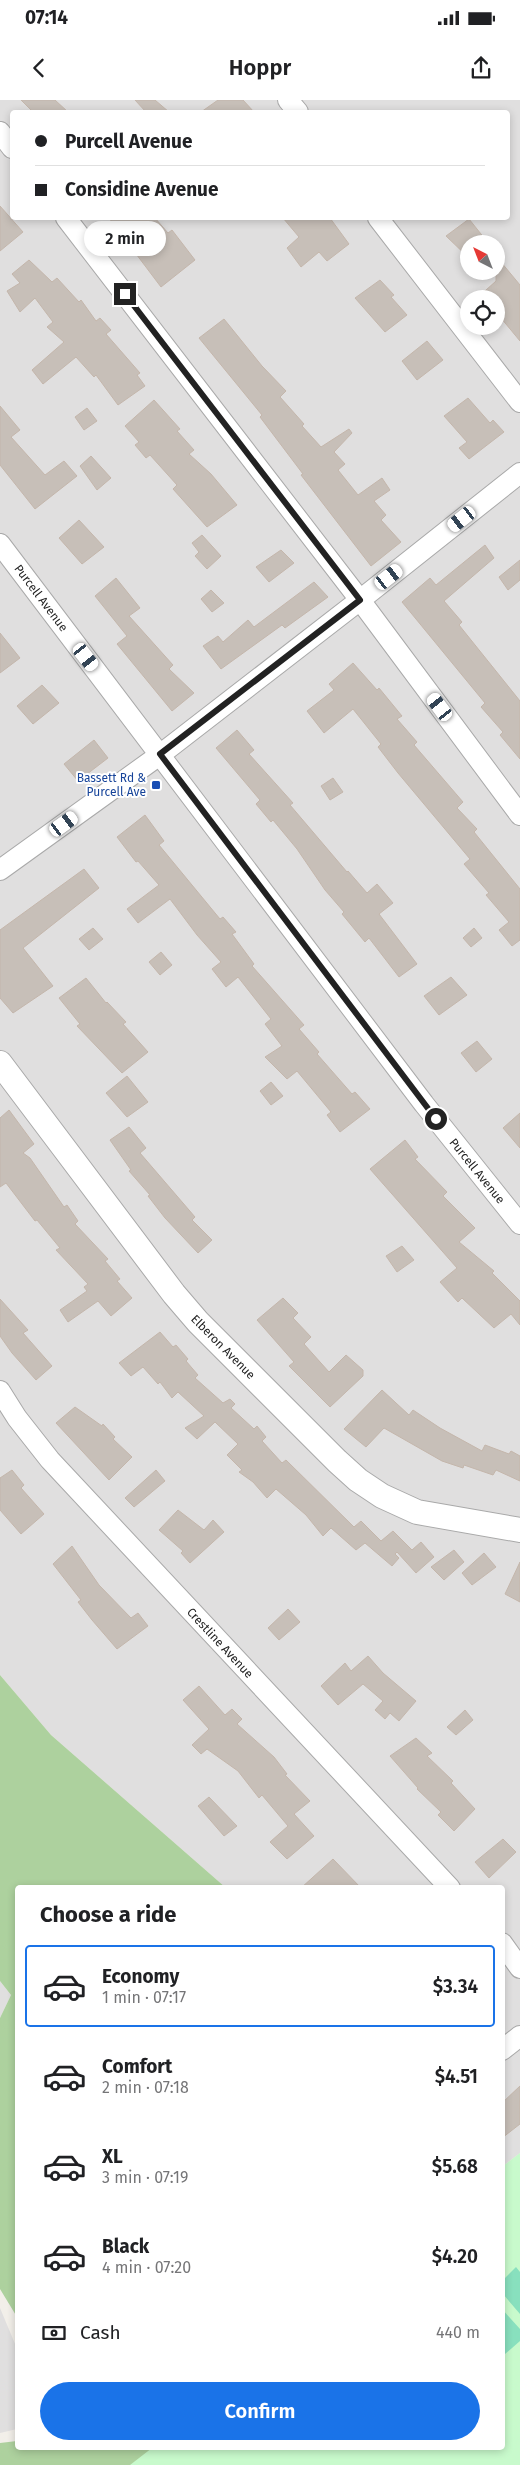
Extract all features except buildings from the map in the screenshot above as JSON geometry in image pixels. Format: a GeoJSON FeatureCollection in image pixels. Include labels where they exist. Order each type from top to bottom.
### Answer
{"type":"FeatureCollection","features":[{"type":"Feature","properties":{"kind":"street"},"geometry":{"type":"LineString","coordinates":[[288,100],[296,110]]}},
{"type":"Feature","properties":{"kind":"street"},"geometry":{"type":"LineString","coordinates":[[0,132],[10,145]]}},
{"type":"Feature","properties":{"kind":"street"},"geometry":{"type":"LineString","coordinates":[[68,220],[360,600],[520,815]]}},
{"type":"Feature","properties":{"kind":"street"},"geometry":{"type":"LineString","coordinates":[[380,220],[520,402]]}},
{"type":"Feature","properties":{"kind":"street"},"geometry":{"type":"LineString","coordinates":[[0,870],[160,754],[360,600],[520,473]]}},
{"type":"Feature","properties":{"kind":"street","name":"Purcell Avenue"},"geometry":{"type":"LineString","coordinates":[[0,544],[424,1104],[520,1224]]}},
{"type":"Feature","properties":{"kind":"street","name":"Elberon Avenue"},"geometry":{"type":"LineString","coordinates":[[0,1063],[174,1294],[198,1322],[358,1480],[382,1496],[417,1512],[520,1530]]}},
{"type":"Feature","properties":{"kind":"street","name":"Crestline Avenue"},"geometry":{"type":"LineString","coordinates":[[0,1391],[17,1418],[50,1460],[447,1885]]}},
{"type":"Feature","properties":{"kind":"street"},"geometry":{"type":"LineString","coordinates":[[509,1942],[520,1968]]}},
{"type":"Feature","properties":{"kind":"street"},"geometry":{"type":"LineString","coordinates":[[505,2048],[520,2036]]}},
{"type":"Feature","properties":{"kind":"shaded area"},"geometry":{"type":"Polygon","coordinates":[[[0,100],[520,100],[520,2153],[505,2164],[505,1885],[223,1885],[51,1735],[0,1675],[0,100]]]}},
{"type":"Feature","properties":{"kind":"shaded area"},"geometry":{"type":"Polygon","coordinates":[[[0,1981],[11,1995],[0,2018],[0,1981]]]}},
{"type":"Feature","properties":{"kind":"shaded area"},"geometry":{"type":"Polygon","coordinates":[[[0,2308],[15,2344],[15,2429],[0,2433],[0,2308]]]}},
{"type":"Feature","properties":{"kind":"green space"},"geometry":{"type":"Polygon","coordinates":[[[0,1675],[51,1735],[223,1885],[15,1885],[15,2314],[0,2289],[0,2018],[11,1995],[0,1981],[0,1675]]]}},
{"type":"Feature","properties":{"kind":"green space"},"geometry":{"type":"Polygon","coordinates":[[[520,2153],[520,2465],[130,2465],[149,2450],[505,2450],[505,2164],[520,2153]]]}},
{"type":"Feature","properties":{"kind":"green space"},"geometry":{"type":"Polygon","coordinates":[[[516,2267],[520,2272],[520,2314],[505,2296],[505,2278],[516,2267]]]}},
{"type":"Feature","properties":{"kind":"green space"},"geometry":{"type":"Polygon","coordinates":[[[505,2312],[520,2329],[520,2341],[505,2354],[505,2312]]]}},
{"type":"Feature","properties":{"kind":"green space"},"geometry":{"type":"Polygon","coordinates":[[[15,2441],[15,2450],[504,2450],[520,2465],[0,2465],[0,2443],[15,2441]]]}},
{"type":"Feature","properties":{"kind":"place","name":"Bassett Rd & Purcell Ave"},"geometry":{"type":"Point","coordinates":[156,785]}},
{"type":"Feature","properties":{"kind":"route"},"geometry":{"type":"LineString","coordinates":[[125,294],[360,600],[160,754],[436,1119]]}}]}
